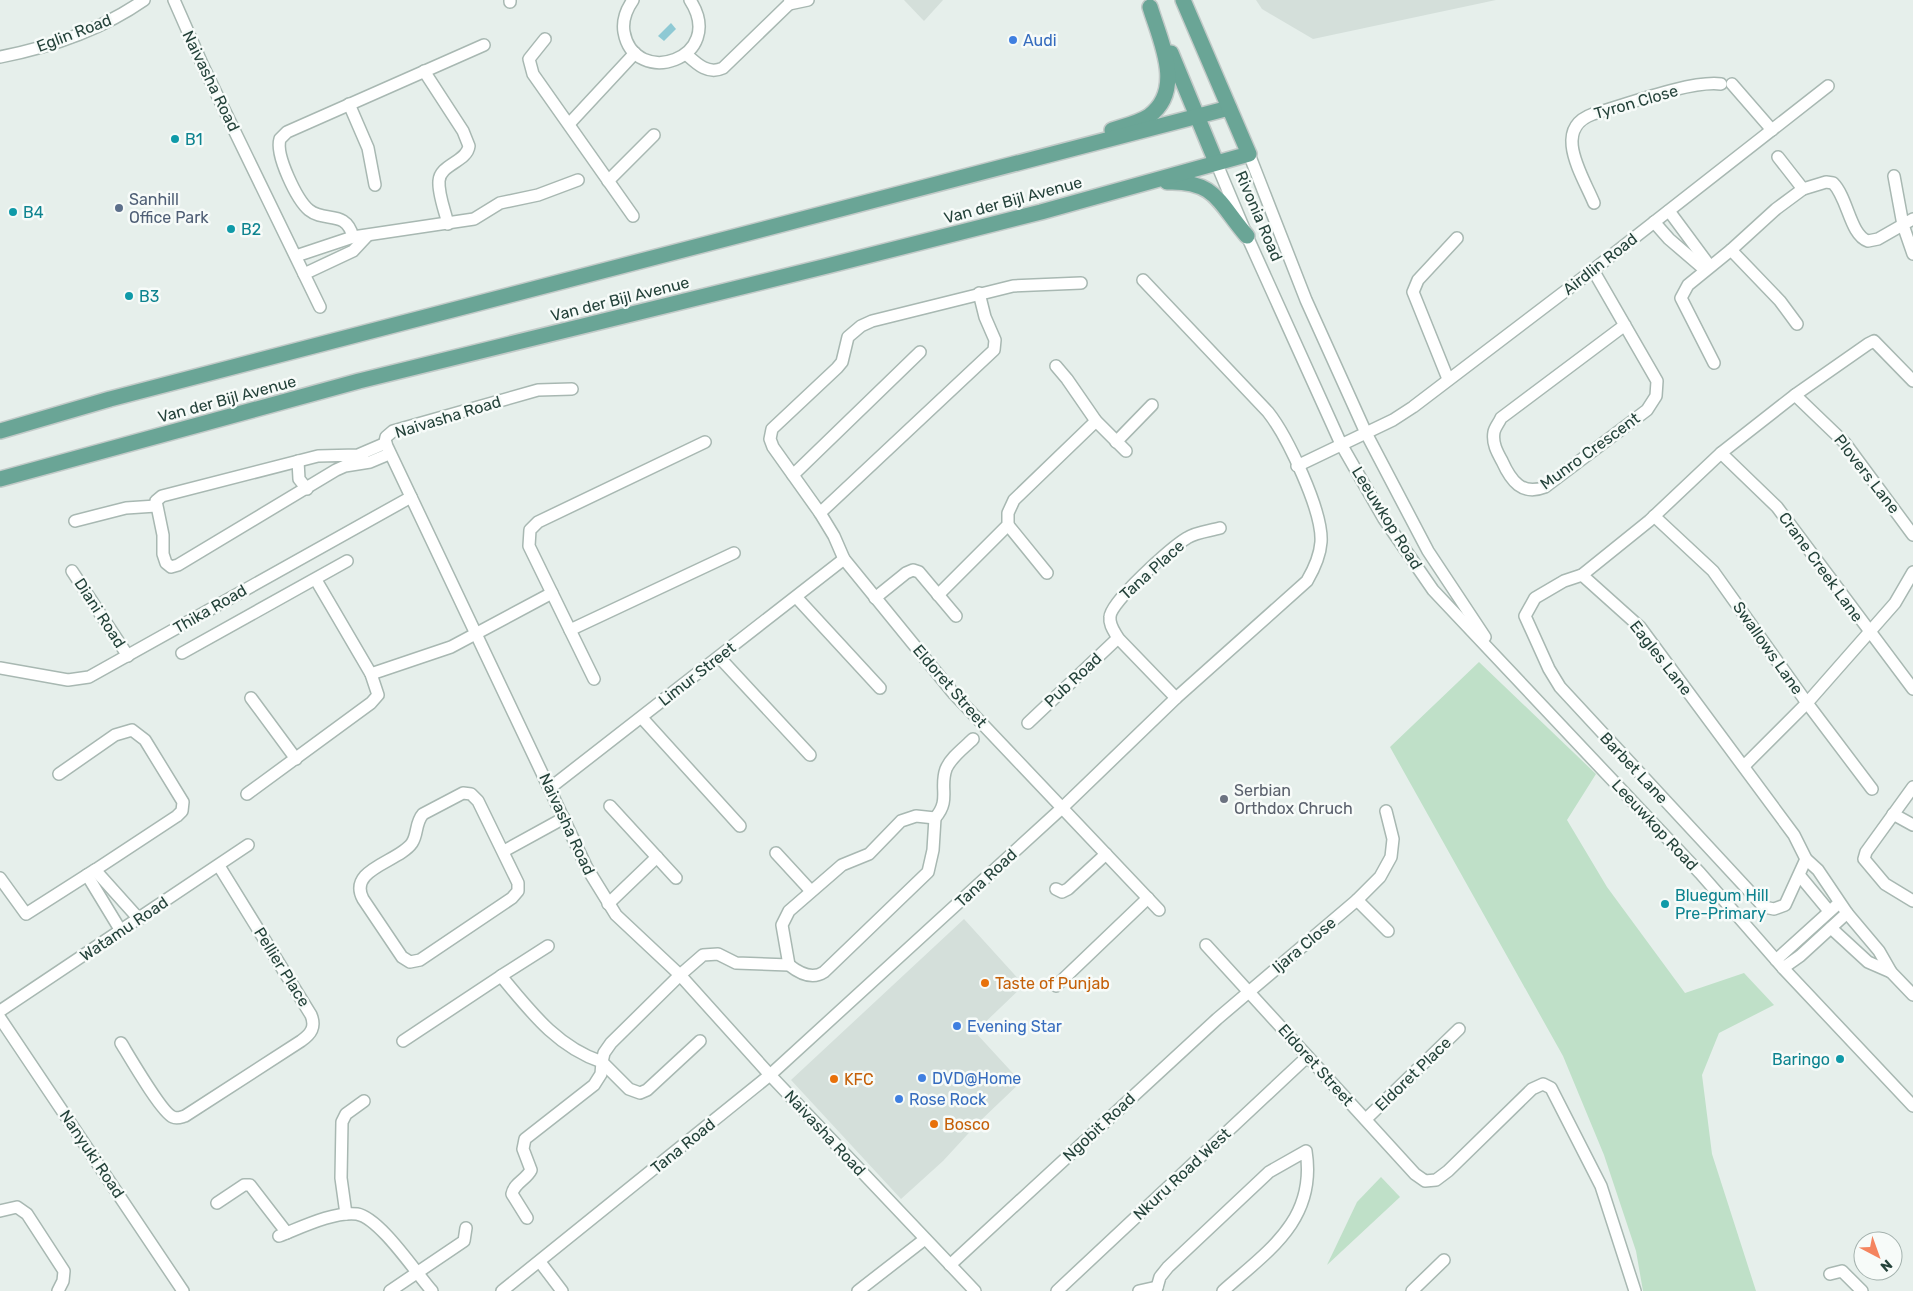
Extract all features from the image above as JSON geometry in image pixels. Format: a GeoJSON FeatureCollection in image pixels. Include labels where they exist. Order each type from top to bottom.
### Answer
{"type":"FeatureCollection","features":[{"type":"Feature","properties":{"kind":"main road","name":"Rivonia Road"},"geometry":{"type":"LineString","coordinates":[[1183,0],[1249,154]]}},
{"type":"Feature","properties":{"kind":"main road","name":"Rivonia Road"},"geometry":{"type":"LineString","coordinates":[[1149,3],[1216,162]]}},
{"type":"Feature","properties":{"kind":"main road"},"geometry":{"type":"LineString","coordinates":[[1023,161],[1139,121],[1155,110],[1166,94],[1168,72],[1149,3]]}},
{"type":"Feature","properties":{"kind":"main road","name":"Van der Bijl Avenue"},"geometry":{"type":"LineString","coordinates":[[0,431],[289,352],[874,202],[1023,161],[1199,118],[1229,108]]}},
{"type":"Feature","properties":{"kind":"main road","name":"Van der Bijl Avenue"},"geometry":{"type":"LineString","coordinates":[[0,479],[359,381],[827,266],[1152,182],[1249,154]]}},
{"type":"Feature","properties":{"kind":"main road"},"geometry":{"type":"LineString","coordinates":[[1152,182],[1182,181],[1202,186],[1213,193],[1247,236]]}},
{"type":"Feature","properties":{"kind":"street","name":"Eglin Road"},"geometry":{"type":"LineString","coordinates":[[0,57],[33,50],[83,33],[125,13],[144,0]]}},
{"type":"Feature","properties":{"kind":"street","name":"Naivasha Road"},"geometry":{"type":"LineString","coordinates":[[174,0],[203,66],[320,307]]}},
{"type":"Feature","properties":{"kind":"street"},"geometry":{"type":"LineString","coordinates":[[633,0],[625,15],[623,25],[628,45],[644,59],[660,63],[676,60],[686,54],[694,45],[699,34],[699,22],[696,10],[690,0]]}},
{"type":"Feature","properties":{"kind":"street"},"geometry":{"type":"LineString","coordinates":[[686,54],[706,69],[717,71],[723,68],[790,2],[808,0]]}},
{"type":"Feature","properties":{"kind":"street"},"geometry":{"type":"LineString","coordinates":[[545,39],[531,55],[529,64],[533,74],[633,216]]}},
{"type":"Feature","properties":{"kind":"street"},"geometry":{"type":"LineString","coordinates":[[353,237],[350,228],[340,219],[312,212],[302,203],[284,166],[278,144],[282,135],[484,46]]}},
{"type":"Feature","properties":{"kind":"street"},"geometry":{"type":"LineString","coordinates":[[569,124],[635,53]]}},
{"type":"Feature","properties":{"kind":"street"},"geometry":{"type":"LineString","coordinates":[[424,71],[463,131],[469,146],[466,155],[443,172],[439,180],[448,224]]}},
{"type":"Feature","properties":{"kind":"street","name":"Tyron Close"},"geometry":{"type":"LineString","coordinates":[[1594,202],[1572,148],[1571,134],[1580,121],[1593,114],[1706,83],[1727,86],[1768,132]]}},
{"type":"Feature","properties":{"kind":"street","name":"Airdlin Road"},"geometry":{"type":"LineString","coordinates":[[1366,433],[1413,407],[1593,270],[1828,86]]}},
{"type":"Feature","properties":{"kind":"street"},"geometry":{"type":"LineString","coordinates":[[349,104],[368,148],[375,186]]}},
{"type":"Feature","properties":{"kind":"street"},"geometry":{"type":"LineString","coordinates":[[608,180],[654,135]]}},
{"type":"Feature","properties":{"kind":"street","name":"Rivonia Road"},"geometry":{"type":"LineString","coordinates":[[1249,154],[1306,300],[1366,433]]}},
{"type":"Feature","properties":{"kind":"street"},"geometry":{"type":"LineString","coordinates":[[1778,157],[1803,190]]}},
{"type":"Feature","properties":{"kind":"street","name":"Rivonia Road"},"geometry":{"type":"LineString","coordinates":[[1216,162],[1247,236],[1341,444]]}},
{"type":"Feature","properties":{"kind":"street"},"geometry":{"type":"LineString","coordinates":[[1894,176],[1908,222],[1913,254]]}},
{"type":"Feature","properties":{"kind":"street"},"geometry":{"type":"LineString","coordinates":[[296,256],[353,237],[474,219],[500,204],[538,195],[578,180]]}},
{"type":"Feature","properties":{"kind":"street"},"geometry":{"type":"LineString","coordinates":[[1714,363],[1681,298],[1688,285],[1707,267],[1731,250],[1776,209],[1803,190],[1826,182],[1833,183],[1842,194],[1858,234],[1865,240],[1878,240],[1908,222]]}},
{"type":"Feature","properties":{"kind":"street"},"geometry":{"type":"LineString","coordinates":[[1669,210],[1707,267]]}},
{"type":"Feature","properties":{"kind":"street"},"geometry":{"type":"LineString","coordinates":[[1654,222],[1670,239],[1707,267]]}},
{"type":"Feature","properties":{"kind":"street"},"geometry":{"type":"LineString","coordinates":[[303,272],[353,251],[367,236]]}},
{"type":"Feature","properties":{"kind":"street"},"geometry":{"type":"LineString","coordinates":[[1448,379],[1415,300],[1415,285],[1457,238]]}},
{"type":"Feature","properties":{"kind":"street"},"geometry":{"type":"LineString","coordinates":[[1731,250],[1780,300],[1797,324]]}},
{"type":"Feature","properties":{"kind":"street","name":"Munro Crescent"},"geometry":{"type":"LineString","coordinates":[[1593,270],[1625,325],[1657,381],[1658,387],[1652,402],[1642,414],[1545,487],[1530,490],[1517,485],[1511,480],[1494,447],[1494,432],[1501,418],[1625,325]]}},
{"type":"Feature","properties":{"kind":"street"},"geometry":{"type":"LineString","coordinates":[[1143,280],[1268,412],[1278,426],[1297,466],[1366,433]]}},
{"type":"Feature","properties":{"kind":"street","name":"Eldoret Street"},"geometry":{"type":"LineString","coordinates":[[1081,283],[1013,286],[872,321],[848,337],[842,362],[775,426],[770,434],[770,444],[820,513],[834,536],[844,559],[954,694],[1159,910]]}},
{"type":"Feature","properties":{"kind":"street"},"geometry":{"type":"LineString","coordinates":[[820,513],[994,350],[995,340],[985,317],[979,293]]}},
{"type":"Feature","properties":{"kind":"street"},"geometry":{"type":"LineString","coordinates":[[1582,575],[1654,516],[1721,453],[1796,395],[1874,341],[1913,381]]}},
{"type":"Feature","properties":{"kind":"street"},"geometry":{"type":"LineString","coordinates":[[793,475],[920,352]]}},
{"type":"Feature","properties":{"kind":"street"},"geometry":{"type":"LineString","coordinates":[[1056,366],[1068,379],[1096,421],[1126,451]]}},
{"type":"Feature","properties":{"kind":"street","name":"Naivasha Road"},"geometry":{"type":"LineString","coordinates":[[572,388],[538,390],[394,431],[386,437],[387,449],[477,633],[587,868],[608,904],[625,925],[680,975],[770,1075],[975,1291]]}},
{"type":"Feature","properties":{"kind":"street","name":"Plovers Lane"},"geometry":{"type":"LineString","coordinates":[[1796,395],[1845,443],[1913,535]]}},
{"type":"Feature","properties":{"kind":"street"},"geometry":{"type":"LineString","coordinates":[[1116,442],[1152,405]]}},
{"type":"Feature","properties":{"kind":"street"},"geometry":{"type":"LineString","coordinates":[[1047,573],[1008,525],[1008,513],[1014,500],[1096,421]]}},
{"type":"Feature","properties":{"kind":"street","name":"Leeuwkop Road"},"geometry":{"type":"LineString","coordinates":[[1366,433],[1428,551],[1497,655]]}},
{"type":"Feature","properties":{"kind":"street"},"geometry":{"type":"LineString","coordinates":[[594,679],[529,546],[528,537],[533,526],[705,442]]}},
{"type":"Feature","properties":{"kind":"street","name":"Leeuwkop Road"},"geometry":{"type":"LineString","coordinates":[[1341,444],[1384,519],[1433,590],[1455,615],[1497,655],[1700,873],[1780,964],[1913,1106]]}},
{"type":"Feature","properties":{"kind":"street"},"geometry":{"type":"LineString","coordinates":[[387,449],[370,462],[345,466],[174,567],[168,566],[166,563],[156,506],[157,499],[162,496],[318,456],[358,455],[387,449]]}},
{"type":"Feature","properties":{"kind":"street","name":"Crane Creek Lane"},"geometry":{"type":"LineString","coordinates":[[1721,453],[1777,507],[1913,689]]}},
{"type":"Feature","properties":{"kind":"street"},"geometry":{"type":"LineString","coordinates":[[298,461],[300,479],[308,489]]}},
{"type":"Feature","properties":{"kind":"street","name":"Tana Road"},"geometry":{"type":"LineString","coordinates":[[502,1291],[770,1075],[1062,808],[1176,698],[1295,593],[1314,568],[1321,540],[1318,518],[1297,466]]}},
{"type":"Feature","properties":{"kind":"street","name":"Thika Road"},"geometry":{"type":"LineString","coordinates":[[0,668],[75,680],[98,673],[411,497]]}},
{"type":"Feature","properties":{"kind":"street"},"geometry":{"type":"LineString","coordinates":[[75,522],[126,508],[156,506]]}},
{"type":"Feature","properties":{"kind":"street","name":"Swallows Lane"},"geometry":{"type":"LineString","coordinates":[[1654,516],[1713,571],[1807,703],[1872,789]]}},
{"type":"Feature","properties":{"kind":"street"},"geometry":{"type":"LineString","coordinates":[[938,596],[1008,525]]}},
{"type":"Feature","properties":{"kind":"street","name":"Tana Place"},"geometry":{"type":"LineString","coordinates":[[1176,698],[1118,638],[1109,618],[1120,597],[1188,537],[1220,528]]}},
{"type":"Feature","properties":{"kind":"street"},"geometry":{"type":"LineString","coordinates":[[570,630],[734,553]]}},
{"type":"Feature","properties":{"kind":"street","name":"Limur Street"},"geometry":{"type":"LineString","coordinates":[[550,788],[797,598],[844,559]]}},
{"type":"Feature","properties":{"kind":"street"},"geometry":{"type":"LineString","coordinates":[[182,653],[347,561]]}},
{"type":"Feature","properties":{"kind":"street"},"geometry":{"type":"LineString","coordinates":[[875,598],[906,573],[913,570],[919,572],[956,616]]}},
{"type":"Feature","properties":{"kind":"street","name":"Diani Road"},"geometry":{"type":"LineString","coordinates":[[72,571],[128,656]]}},
{"type":"Feature","properties":{"kind":"street"},"geometry":{"type":"LineString","coordinates":[[1744,766],[1807,703],[1869,632],[1894,603],[1913,572]]}},
{"type":"Feature","properties":{"kind":"street","name":"Eagles Lane"},"geometry":{"type":"LineString","coordinates":[[1582,575],[1640,627],[1744,766],[1794,836],[1806,859],[1818,870],[1839,903],[1879,951],[1891,972]]}},
{"type":"Feature","properties":{"kind":"street","name":"Barbet Lane"},"geometry":{"type":"LineString","coordinates":[[1582,575],[1549,588],[1535,598],[1525,616],[1527,624],[1554,679],[1764,907],[1774,909],[1785,905],[1800,876],[1806,859]]}},
{"type":"Feature","properties":{"kind":"street"},"geometry":{"type":"LineString","coordinates":[[247,794],[375,699],[377,690],[371,674],[316,580]]}},
{"type":"Feature","properties":{"kind":"street"},"geometry":{"type":"LineString","coordinates":[[371,674],[452,647],[552,593]]}},
{"type":"Feature","properties":{"kind":"street"},"geometry":{"type":"LineString","coordinates":[[797,598],[880,688]]}},
{"type":"Feature","properties":{"kind":"street","name":"Pub Road"},"geometry":{"type":"LineString","coordinates":[[1028,723],[1118,638]]}},
{"type":"Feature","properties":{"kind":"street"},"geometry":{"type":"LineString","coordinates":[[719,657],[810,755]]}},
{"type":"Feature","properties":{"kind":"street"},"geometry":{"type":"LineString","coordinates":[[251,698],[296,759]]}},
{"type":"Feature","properties":{"kind":"street"},"geometry":{"type":"LineString","coordinates":[[642,718],[740,826]]}},
{"type":"Feature","properties":{"kind":"street"},"geometry":{"type":"LineString","coordinates":[[0,878],[26,914],[182,811],[183,802],[145,740],[132,730],[115,735],[59,774]]}},
{"type":"Feature","properties":{"kind":"street"},"geometry":{"type":"LineString","coordinates":[[527,1218],[512,1194],[515,1186],[531,1170],[523,1150],[525,1139],[594,1085],[601,1074],[604,1053],[611,1043],[680,975],[704,955],[714,953],[736,963],[789,965],[811,976],[824,972],[924,877],[932,861],[935,818],[943,808],[944,781],[947,768],[973,739]]}},
{"type":"Feature","properties":{"kind":"street"},"geometry":{"type":"LineString","coordinates":[[1913,787],[1866,852],[1864,859],[1884,884],[1913,901]]}},
{"type":"Feature","properties":{"kind":"street"},"geometry":{"type":"LineString","coordinates":[[467,793],[476,797],[504,851],[518,883],[516,895],[415,963],[402,957],[361,895],[360,885],[364,877],[412,843],[419,819],[423,814],[463,794],[467,793]]}},
{"type":"Feature","properties":{"kind":"street"},"geometry":{"type":"LineString","coordinates":[[610,806],[676,878]]}},
{"type":"Feature","properties":{"kind":"street","name":"Ijara Close"},"geometry":{"type":"LineString","coordinates":[[1250,991],[1357,900],[1380,876],[1391,857],[1393,839],[1386,810]]}},
{"type":"Feature","properties":{"kind":"street"},"geometry":{"type":"LineString","coordinates":[[1893,814],[1913,825]]}},
{"type":"Feature","properties":{"kind":"street"},"geometry":{"type":"LineString","coordinates":[[789,965],[783,929],[784,921],[789,911],[842,864],[869,854],[901,821],[916,816],[935,818]]}},
{"type":"Feature","properties":{"kind":"street"},"geometry":{"type":"LineString","coordinates":[[504,851],[564,818]]}},
{"type":"Feature","properties":{"kind":"street","name":"Watamu Road"},"geometry":{"type":"LineString","coordinates":[[0,1012],[248,846]]}},
{"type":"Feature","properties":{"kind":"street"},"geometry":{"type":"LineString","coordinates":[[776,853],[811,891]]}},
{"type":"Feature","properties":{"kind":"street"},"geometry":{"type":"LineString","coordinates":[[1056,889],[1062,892],[1068,889],[1106,854]]}},
{"type":"Feature","properties":{"kind":"street"},"geometry":{"type":"LineString","coordinates":[[608,904],[657,857]]}},
{"type":"Feature","properties":{"kind":"street","name":"Pellier Place"},"geometry":{"type":"LineString","coordinates":[[121,1043],[163,1108],[173,1117],[185,1116],[301,1042],[313,1028],[312,1015],[219,866]]}},
{"type":"Feature","properties":{"kind":"street"},"geometry":{"type":"LineString","coordinates":[[91,872],[116,894],[139,919]]}},
{"type":"Feature","properties":{"kind":"street"},"geometry":{"type":"LineString","coordinates":[[91,872],[121,931]]}},
{"type":"Feature","properties":{"kind":"street"},"geometry":{"type":"LineString","coordinates":[[1800,876],[1829,911]]}},
{"type":"Feature","properties":{"kind":"street"},"geometry":{"type":"LineString","coordinates":[[1056,986],[1148,898]]}},
{"type":"Feature","properties":{"kind":"street"},"geometry":{"type":"LineString","coordinates":[[1357,900],[1388,931]]}},
{"type":"Feature","properties":{"kind":"street"},"geometry":{"type":"LineString","coordinates":[[1780,964],[1829,911],[1839,903]]}},
{"type":"Feature","properties":{"kind":"street"},"geometry":{"type":"LineString","coordinates":[[1780,964],[1800,956],[1847,913]]}},
{"type":"Feature","properties":{"kind":"street"},"geometry":{"type":"LineString","coordinates":[[1831,928],[1868,962],[1891,972],[1913,995]]}},
{"type":"Feature","properties":{"kind":"street","name":"Eldoret Street"},"geometry":{"type":"LineString","coordinates":[[1206,945],[1416,1174],[1429,1182],[1448,1171],[1532,1089],[1543,1084],[1551,1088],[1601,1186],[1635,1291]]}},
{"type":"Feature","properties":{"kind":"street"},"geometry":{"type":"LineString","coordinates":[[403,1041],[548,946]]}},
{"type":"Feature","properties":{"kind":"street"},"geometry":{"type":"LineString","coordinates":[[501,976],[547,1029],[574,1051],[602,1062],[629,1089],[640,1093],[647,1090],[700,1041]]}},
{"type":"Feature","properties":{"kind":"street","name":"Ngobit Road"},"geometry":{"type":"LineString","coordinates":[[950,1265],[1210,1025],[1250,991]]}},
{"type":"Feature","properties":{"kind":"street","name":"Nanyuki Road"},"geometry":{"type":"LineString","coordinates":[[0,1018],[183,1291]]}},
{"type":"Feature","properties":{"kind":"street","name":"Eldoret Place"},"geometry":{"type":"LineString","coordinates":[[1366,1119],[1459,1029]]}},
{"type":"Feature","properties":{"kind":"street","name":"Nkuru Road West"},"geometry":{"type":"LineString","coordinates":[[1057,1291],[1307,1056]]}},
{"type":"Feature","properties":{"kind":"street"},"geometry":{"type":"LineString","coordinates":[[346,1214],[341,1178],[342,1122],[346,1114],[364,1101]]}},
{"type":"Feature","properties":{"kind":"street"},"geometry":{"type":"LineString","coordinates":[[1139,1291],[1156,1289],[1160,1277],[1168,1267],[1259,1181],[1277,1166],[1306,1151],[1308,1166],[1307,1185],[1291,1227],[1223,1291]]}},
{"type":"Feature","properties":{"kind":"street"},"geometry":{"type":"LineString","coordinates":[[217,1203],[244,1185],[250,1186],[283,1235],[346,1214],[358,1214],[368,1218],[432,1291]]}},
{"type":"Feature","properties":{"kind":"street"},"geometry":{"type":"LineString","coordinates":[[0,1211],[17,1206],[27,1214],[64,1271],[63,1281],[58,1291]]}},
{"type":"Feature","properties":{"kind":"street"},"geometry":{"type":"LineString","coordinates":[[390,1291],[464,1241],[466,1228]]}},
{"type":"Feature","properties":{"kind":"street"},"geometry":{"type":"LineString","coordinates":[[858,1291],[925,1239]]}},
{"type":"Feature","properties":{"kind":"street"},"geometry":{"type":"LineString","coordinates":[[1413,1291],[1444,1260]]}},
{"type":"Feature","properties":{"kind":"street"},"geometry":{"type":"LineString","coordinates":[[540,1262],[562,1291]]}},
{"type":"Feature","properties":{"kind":"street"},"geometry":{"type":"LineString","coordinates":[[1830,1274],[1842,1271],[1862,1291]]}},
{"type":"Feature","properties":{"kind":"shaded area"},"geometry":{"type":"Polygon","coordinates":[[[904,0],[943,0],[924,21],[904,0]]]}},
{"type":"Feature","properties":{"kind":"shaded area"},"geometry":{"type":"Polygon","coordinates":[[[1256,0],[1496,0],[1313,39],[1262,9],[1256,0]]]}},
{"type":"Feature","properties":{"kind":"shaded area"},"geometry":{"type":"Polygon","coordinates":[[[964,919],[1024,985],[975,1032],[1021,1082],[978,1123],[943,1161],[901,1199],[791,1080],[964,919]]]}},
{"type":"Feature","properties":{"kind":"green space"},"geometry":{"type":"Polygon","coordinates":[[[1479,662],[1596,774],[1567,820],[1607,887],[1685,993],[1744,973],[1774,1005],[1719,1033],[1702,1075],[1712,1154],[1756,1291],[1643,1291],[1636,1251],[1604,1155],[1563,1056],[1390,747],[1479,662]]]}},
{"type":"Feature","properties":{"kind":"green space"},"geometry":{"type":"Polygon","coordinates":[[[1381,1177],[1400,1197],[1327,1265],[1357,1202],[1381,1177]]]}},
{"type":"Feature","properties":{"kind":"water"},"geometry":{"type":"Polygon","coordinates":[[[671,23],[676,29],[664,41],[658,36],[671,23]]]}},
{"type":"Feature","properties":{"kind":"place","name":"Audi"},"geometry":{"type":"Point","coordinates":[1013,40]}},
{"type":"Feature","properties":{"kind":"place","name":"B1"},"geometry":{"type":"Point","coordinates":[175,139]}},
{"type":"Feature","properties":{"kind":"place","name":"Sanhill Office Park"},"geometry":{"type":"Point","coordinates":[119,208]}},
{"type":"Feature","properties":{"kind":"place","name":"B4"},"geometry":{"type":"Point","coordinates":[13,212]}},
{"type":"Feature","properties":{"kind":"place","name":"B2"},"geometry":{"type":"Point","coordinates":[231,229]}},
{"type":"Feature","properties":{"kind":"place","name":"B3"},"geometry":{"type":"Point","coordinates":[129,296]}},
{"type":"Feature","properties":{"kind":"place","name":"Serbian Orthdox Chruch"},"geometry":{"type":"Point","coordinates":[1224,799]}},
{"type":"Feature","properties":{"kind":"place","name":"Bluegum Hill Pre-Primary"},"geometry":{"type":"Point","coordinates":[1665,904]}},
{"type":"Feature","properties":{"kind":"place","name":"Taste of Punjab"},"geometry":{"type":"Point","coordinates":[985,983]}},
{"type":"Feature","properties":{"kind":"place","name":"Evening Star"},"geometry":{"type":"Point","coordinates":[957,1026]}},
{"type":"Feature","properties":{"kind":"place","name":"Baringo"},"geometry":{"type":"Point","coordinates":[1840,1059]}},
{"type":"Feature","properties":{"kind":"place","name":"DVD@Home"},"geometry":{"type":"Point","coordinates":[922,1078]}},
{"type":"Feature","properties":{"kind":"place","name":"KFC"},"geometry":{"type":"Point","coordinates":[834,1079]}},
{"type":"Feature","properties":{"kind":"place","name":"Rose Rock"},"geometry":{"type":"Point","coordinates":[899,1099]}},
{"type":"Feature","properties":{"kind":"place","name":"Bosco"},"geometry":{"type":"Point","coordinates":[934,1124]}}]}
